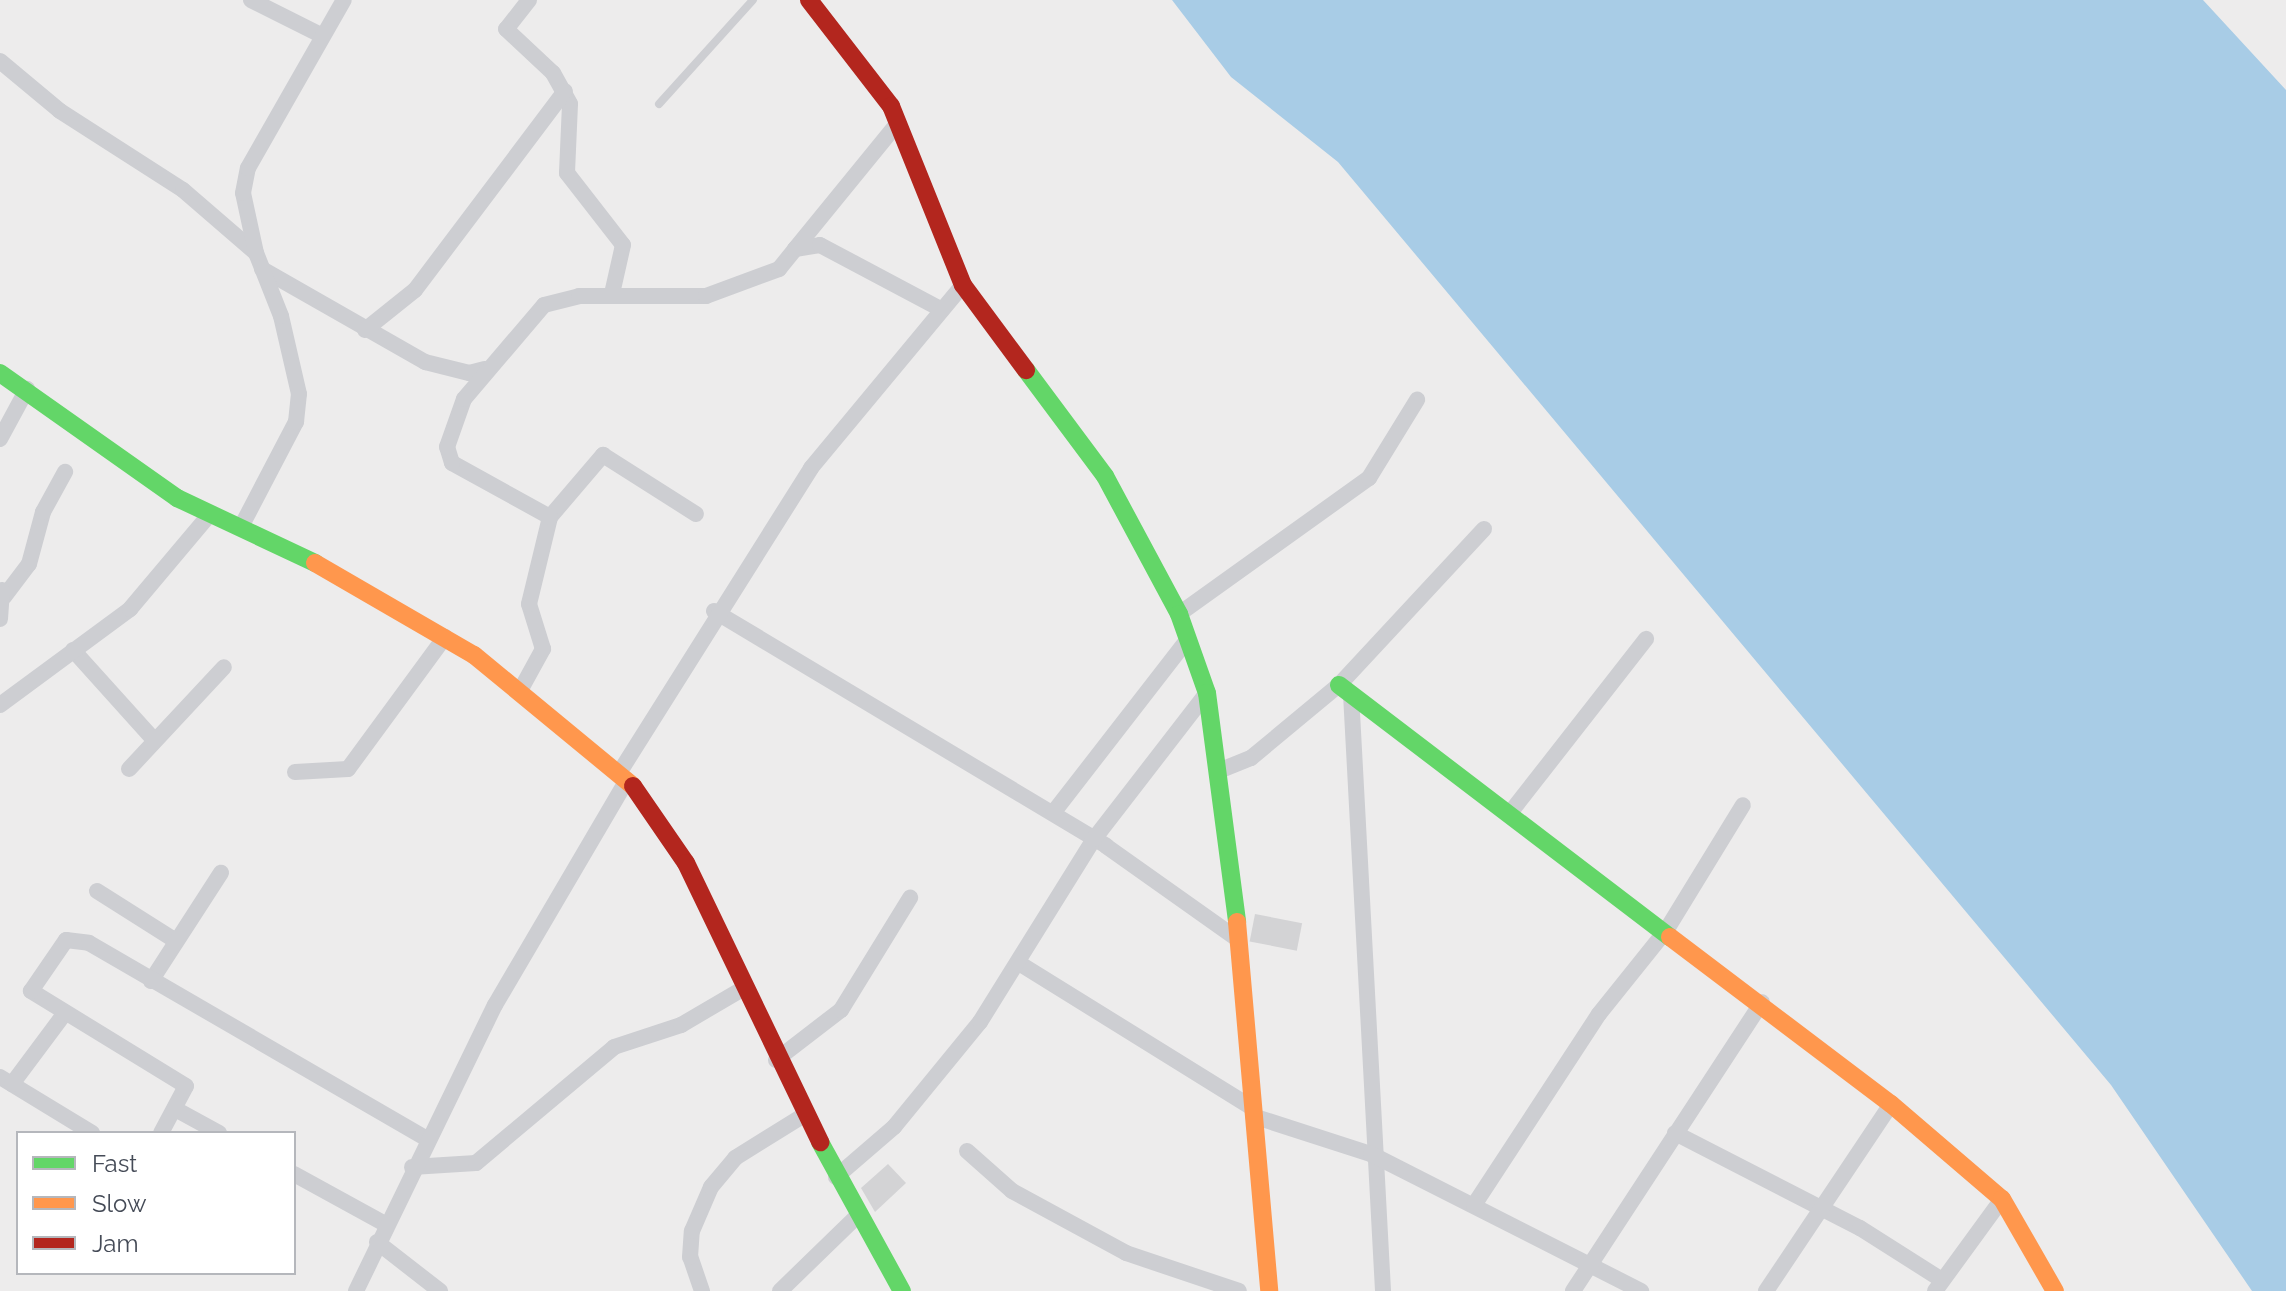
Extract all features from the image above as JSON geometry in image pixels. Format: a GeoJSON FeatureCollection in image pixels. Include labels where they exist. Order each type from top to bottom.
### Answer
{"type":"FeatureCollection","features":[{"type":"Feature","properties":{"kind":"street"},"geometry":{"type":"LineString","coordinates":[[251,0],[323,36]]}},
{"type":"Feature","properties":{"kind":"street"},"geometry":{"type":"LineString","coordinates":[[241,527],[296,422],[299,394],[256,253],[243,193],[248,168],[344,0]]}},
{"type":"Feature","properties":{"kind":"street"},"geometry":{"type":"LineString","coordinates":[[529,0],[506,29],[565,91],[573,119],[567,173],[623,245],[612,294]]}},
{"type":"Feature","properties":{"kind":"street"},"geometry":{"type":"LineString","coordinates":[[809,0],[852,51],[897,124],[963,285],[1105,476],[1179,614],[1188,639],[1207,693],[1221,770],[1269,1291]]}},
{"type":"Feature","properties":{"kind":"street"},"geometry":{"type":"LineString","coordinates":[[0,61],[60,111],[183,190],[256,253]]}},
{"type":"Feature","properties":{"kind":"street"},"geometry":{"type":"LineString","coordinates":[[365,330],[415,290],[565,91]]}},
{"type":"Feature","properties":{"kind":"street"},"geometry":{"type":"LineString","coordinates":[[550,517],[448,457],[464,399],[485,369],[544,305],[612,294],[706,296],[779,269],[897,124]]}},
{"type":"Feature","properties":{"kind":"street"},"geometry":{"type":"LineString","coordinates":[[795,249],[832,248],[942,310]]}},
{"type":"Feature","properties":{"kind":"street"},"geometry":{"type":"LineString","coordinates":[[262,269],[425,362],[469,373],[485,369]]}},
{"type":"Feature","properties":{"kind":"street"},"geometry":{"type":"LineString","coordinates":[[356,1291],[412,1167],[714,611],[811,468],[963,285]]}},
{"type":"Feature","properties":{"kind":"street"},"geometry":{"type":"LineString","coordinates":[[0,373],[27,389],[177,498],[241,527],[445,637],[521,689],[624,775],[686,863],[776,1060],[857,1216],[902,1291]]}},
{"type":"Feature","properties":{"kind":"street"},"geometry":{"type":"LineString","coordinates":[[0,439],[27,389]]}},
{"type":"Feature","properties":{"kind":"street"},"geometry":{"type":"LineString","coordinates":[[1179,614],[1369,478],[1417,400]]}},
{"type":"Feature","properties":{"kind":"street"},"geometry":{"type":"LineString","coordinates":[[521,689],[543,649],[529,604],[550,517],[603,455],[696,514]]}},
{"type":"Feature","properties":{"kind":"street"},"geometry":{"type":"LineString","coordinates":[[0,619],[2,591],[29,564],[65,472]]}},
{"type":"Feature","properties":{"kind":"street"},"geometry":{"type":"LineString","coordinates":[[0,705],[130,609],[210,514]]}},
{"type":"Feature","properties":{"kind":"street"},"geometry":{"type":"LineString","coordinates":[[1221,770],[1251,758],[1345,689],[1484,529]]}},
{"type":"Feature","properties":{"kind":"street"},"geometry":{"type":"LineString","coordinates":[[714,611],[1053,813],[1239,940]]}},
{"type":"Feature","properties":{"kind":"street"},"geometry":{"type":"LineString","coordinates":[[295,772],[348,769],[445,637]]}},
{"type":"Feature","properties":{"kind":"street"},"geometry":{"type":"LineString","coordinates":[[1053,813],[1188,639]]}},
{"type":"Feature","properties":{"kind":"street"},"geometry":{"type":"LineString","coordinates":[[1510,813],[1646,639]]}},
{"type":"Feature","properties":{"kind":"street"},"geometry":{"type":"LineString","coordinates":[[73,650],[155,741]]}},
{"type":"Feature","properties":{"kind":"street"},"geometry":{"type":"LineString","coordinates":[[129,769],[224,667]]}},
{"type":"Feature","properties":{"kind":"street"},"geometry":{"type":"LineString","coordinates":[[1345,689],[1667,929],[1891,1104],[2002,1199],[2055,1291]]}},
{"type":"Feature","properties":{"kind":"street"},"geometry":{"type":"LineString","coordinates":[[1345,689],[1371,1154],[1383,1291]]}},
{"type":"Feature","properties":{"kind":"street"},"geometry":{"type":"LineString","coordinates":[[836,1177],[894,1127],[1022,965],[1094,839],[1207,693]]}},
{"type":"Feature","properties":{"kind":"street"},"geometry":{"type":"LineString","coordinates":[[1474,1205],[1599,1014],[1667,929],[1743,805]]}},
{"type":"Feature","properties":{"kind":"street"},"geometry":{"type":"LineString","coordinates":[[151,981],[221,873]]}},
{"type":"Feature","properties":{"kind":"street"},"geometry":{"type":"LineString","coordinates":[[97,891],[176,941]]}},
{"type":"Feature","properties":{"kind":"street"},"geometry":{"type":"LineString","coordinates":[[776,1060],[841,1010],[910,898]]}},
{"type":"Feature","properties":{"kind":"street"},"geometry":{"type":"LineString","coordinates":[[162,1131],[177,1110],[186,1086],[65,1013],[30,988],[66,940],[81,939],[427,1139]]}},
{"type":"Feature","properties":{"kind":"street"},"geometry":{"type":"LineString","coordinates":[[1022,965],[1253,1112],[1371,1154],[1641,1291]]}},
{"type":"Feature","properties":{"kind":"street"},"geometry":{"type":"LineString","coordinates":[[412,1167],[446,1171],[476,1163],[614,1047],[681,1025],[744,988]]}},
{"type":"Feature","properties":{"kind":"street"},"geometry":{"type":"LineString","coordinates":[[1573,1291],[1762,1002]]}},
{"type":"Feature","properties":{"kind":"street"},"geometry":{"type":"LineString","coordinates":[[65,1013],[6,1080],[89,1131]]}},
{"type":"Feature","properties":{"kind":"street"},"geometry":{"type":"LineString","coordinates":[[1766,1291],[1891,1104]]}},
{"type":"Feature","properties":{"kind":"street"},"geometry":{"type":"LineString","coordinates":[[177,1110],[215,1131]]}},
{"type":"Feature","properties":{"kind":"street"},"geometry":{"type":"LineString","coordinates":[[702,1291],[690,1257],[692,1231],[711,1187],[735,1158],[804,1115]]}},
{"type":"Feature","properties":{"kind":"street"},"geometry":{"type":"LineString","coordinates":[[1675,1133],[1821,1209],[1938,1286],[2002,1199]]}},
{"type":"Feature","properties":{"kind":"street"},"geometry":{"type":"LineString","coordinates":[[967,1151],[1012,1191],[1126,1253],[1239,1291]]}},
{"type":"Feature","properties":{"kind":"street"},"geometry":{"type":"LineString","coordinates":[[296,1175],[385,1224]]}},
{"type":"Feature","properties":{"kind":"street"},"geometry":{"type":"LineString","coordinates":[[780,1291],[857,1216]]}},
{"type":"Feature","properties":{"kind":"street"},"geometry":{"type":"LineString","coordinates":[[377,1242],[440,1291]]}},
{"type":"Feature","properties":{"kind":"lane"},"geometry":{"type":"LineString","coordinates":[[659,104],[753,0]]}},
{"type":"Feature","properties":{"kind":"water"},"geometry":{"type":"Polygon","coordinates":[[[1172,0],[2203,0],[2286,90],[2286,1291],[2252,1291],[2111,1085],[1338,162],[1231,77],[1172,0]]]}},
{"type":"Feature","properties":{"kind":"building"},"geometry":{"type":"Polygon","coordinates":[[[1255,914],[1302,923],[1297,951],[1250,941],[1255,914]]]}},
{"type":"Feature","properties":{"kind":"building"},"geometry":{"type":"Polygon","coordinates":[[[888,1164],[906,1183],[875,1212],[861,1188],[888,1164]]]}},
{"type":"Feature","properties":{"kind":"traffic: fast"},"geometry":{"type":"LineString","coordinates":[[1026,370],[1105,476],[1179,614],[1207,693],[1237,922]]}},
{"type":"Feature","properties":{"kind":"traffic: fast"},"geometry":{"type":"LineString","coordinates":[[0,373],[177,498],[315,563]]}},
{"type":"Feature","properties":{"kind":"traffic: fast"},"geometry":{"type":"LineString","coordinates":[[1339,685],[1670,937]]}},
{"type":"Feature","properties":{"kind":"traffic: fast"},"geometry":{"type":"LineString","coordinates":[[820,1142],[902,1291]]}},
{"type":"Feature","properties":{"kind":"traffic: slow"},"geometry":{"type":"LineString","coordinates":[[315,563],[474,655],[633,786]]}},
{"type":"Feature","properties":{"kind":"traffic: slow"},"geometry":{"type":"LineString","coordinates":[[1237,922],[1269,1291]]}},
{"type":"Feature","properties":{"kind":"traffic: slow"},"geometry":{"type":"LineString","coordinates":[[1670,937],[1891,1104],[2002,1199],[2055,1291]]}},
{"type":"Feature","properties":{"kind":"traffic: jam"},"geometry":{"type":"LineString","coordinates":[[809,0],[891,106],[963,285],[1026,370]]}},
{"type":"Feature","properties":{"kind":"traffic: jam"},"geometry":{"type":"LineString","coordinates":[[633,786],[686,863],[820,1142]]}}]}
